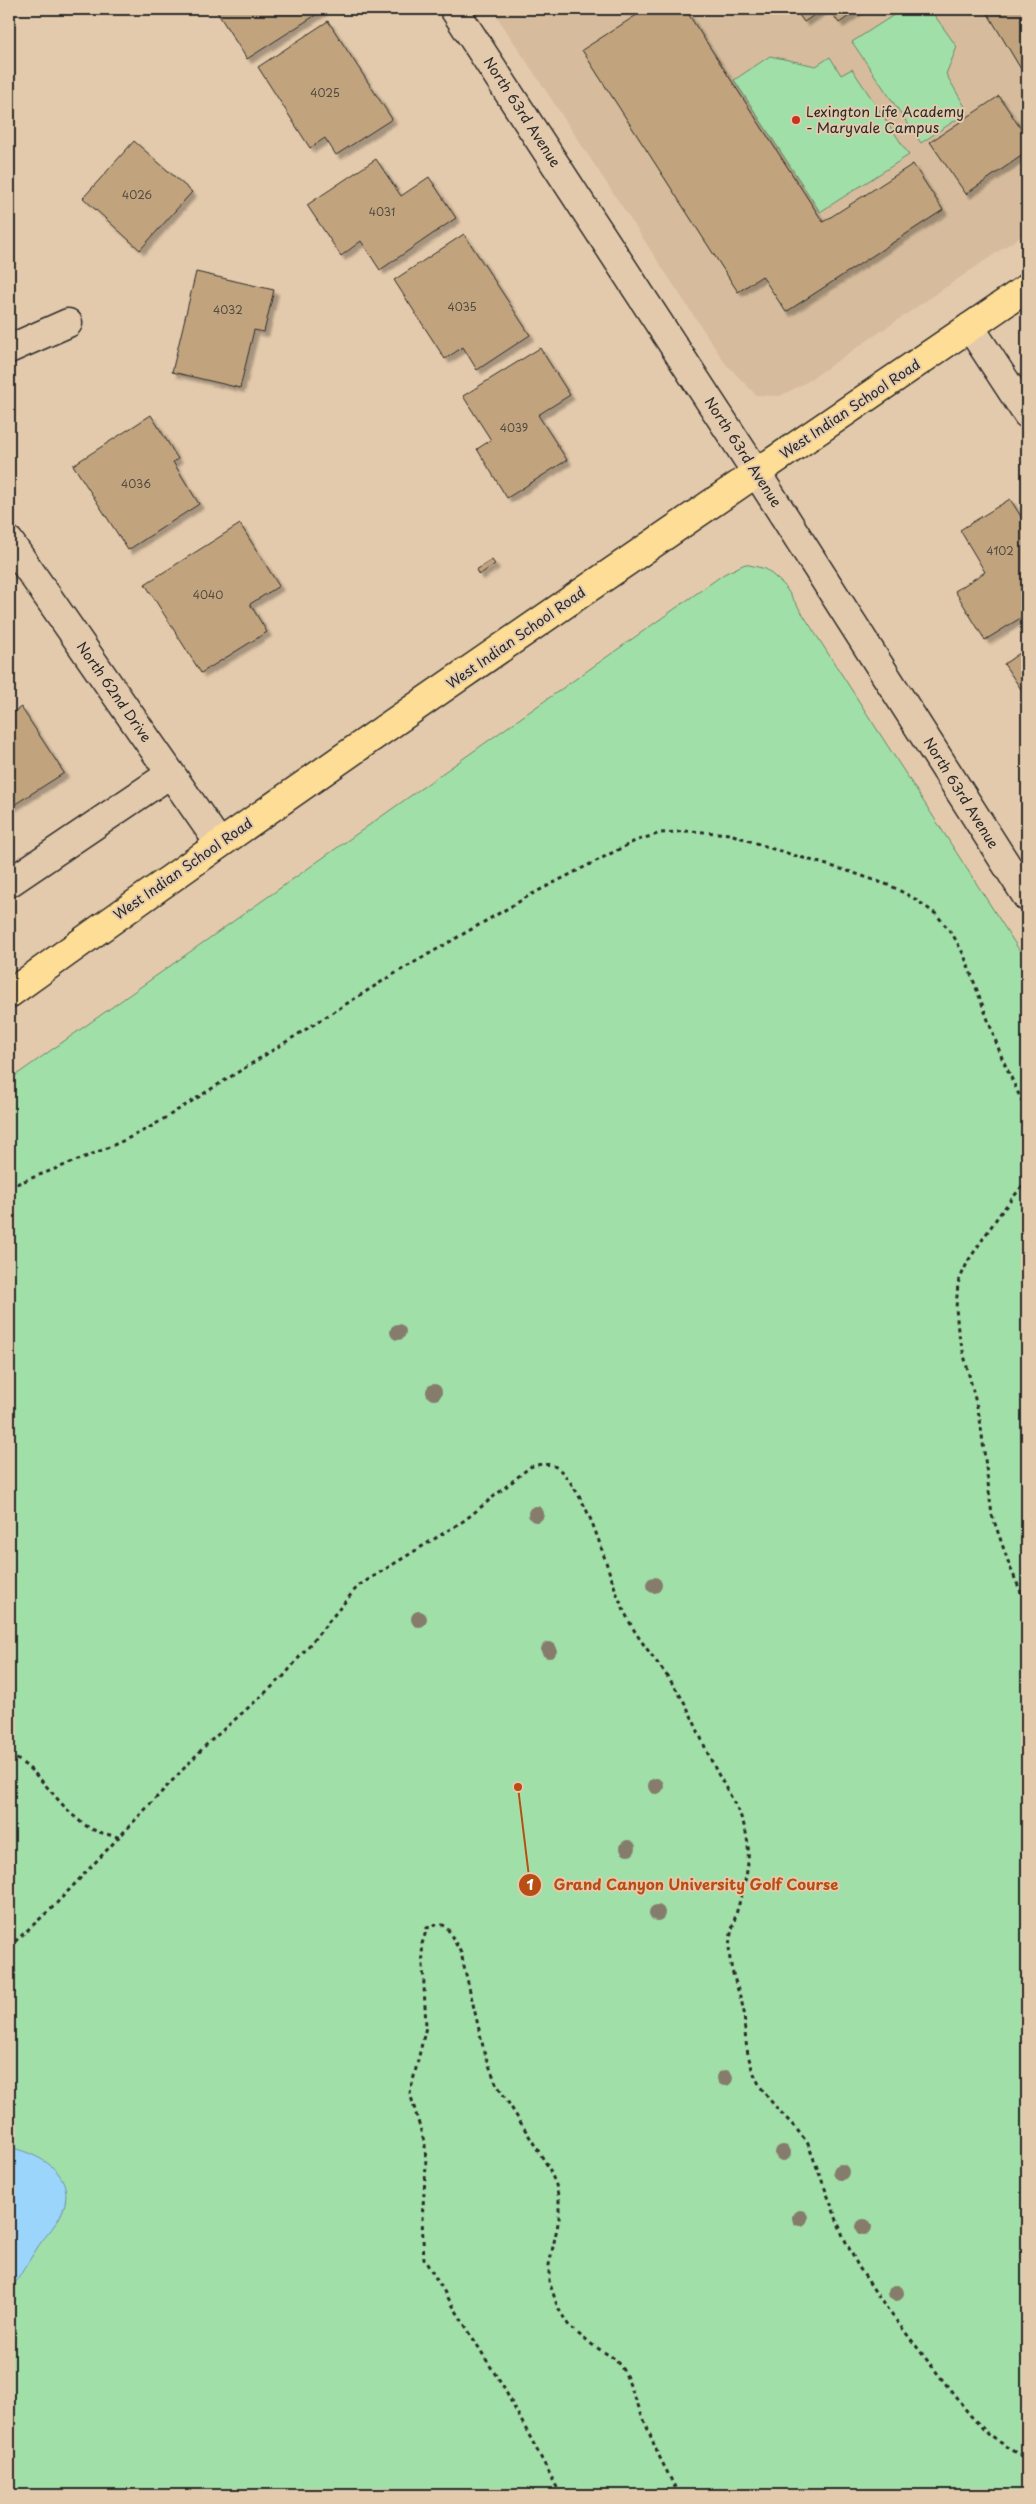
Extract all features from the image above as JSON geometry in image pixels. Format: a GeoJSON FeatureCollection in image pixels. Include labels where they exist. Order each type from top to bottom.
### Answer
{"type":"FeatureCollection","features":[{"type":"Feature","properties":{"kind":"main road","name":"West Indian School Road"},"geometry":{"type":"LineString","coordinates":[[9,994],[219,843],[756,472],[1027,288]]}},
{"type":"Feature","properties":{"kind":"street","name":"North 63rd Avenue"},"geometry":{"type":"LineString","coordinates":[[454,9],[756,472],[1027,897]]}},
{"type":"Feature","properties":{"kind":"street"},"geometry":{"type":"LineString","coordinates":[[9,349],[68,323]]}},
{"type":"Feature","properties":{"kind":"street"},"geometry":{"type":"LineString","coordinates":[[970,327],[1027,414]]}},
{"type":"Feature","properties":{"kind":"street","name":"North 62nd Drive"},"geometry":{"type":"LineString","coordinates":[[9,541],[219,843]]}},
{"type":"Feature","properties":{"kind":"street"},"geometry":{"type":"LineString","coordinates":[[9,883],[170,774]]}},
{"type":"Feature","properties":{"kind":"path"},"geometry":{"type":"LineString","coordinates":[[9,1187],[120,1144],[154,1126],[390,977],[534,893],[635,841],[661,833],[690,831],[730,834],[891,886],[936,914],[953,935],[964,955],[1002,1058],[1027,1112]]}},
{"type":"Feature","properties":{"kind":"path"},"geometry":{"type":"LineString","coordinates":[[1027,1180],[999,1215],[968,1261],[958,1283],[956,1308],[958,1331],[980,1419],[992,1515],[1010,1567],[1027,1606]]}},
{"type":"Feature","properties":{"kind":"path"},"geometry":{"type":"LineString","coordinates":[[9,1947],[54,1906],[220,1732],[283,1677],[358,1586],[379,1571],[459,1524],[530,1467],[540,1463],[560,1470],[578,1495],[591,1521],[616,1592],[630,1623],[679,1692],[694,1720],[710,1759],[735,1803],[745,1829],[750,1854],[747,1881],[730,1938],[729,1961],[745,2014],[749,2061],[758,2083],[770,2102],[800,2131],[808,2144],[843,2236],[858,2266],[884,2305],[970,2416],[990,2436],[1027,2459]]}},
{"type":"Feature","properties":{"kind":"path"},"geometry":{"type":"LineString","coordinates":[[9,1755],[28,1767],[86,1826],[118,1837]]}},
{"type":"Feature","properties":{"kind":"path"},"geometry":{"type":"LineString","coordinates":[[560,2495],[505,2390],[424,2258],[422,2219],[426,2166],[425,2145],[410,2093],[426,2026],[422,1944],[427,1928],[432,1924],[446,1926],[454,1938],[461,1953],[485,2055],[496,2083],[549,2168],[556,2185],[559,2200],[559,2219],[549,2265],[549,2281],[558,2308],[569,2326],[588,2342],[615,2359],[620,2366],[679,2495]]}},
{"type":"Feature","properties":{"kind":"shaded area","name":"Lexington Life Academy - Maryvale Campus"},"geometry":{"type":"Polygon","coordinates":[[[492,9],[1027,9],[1027,232],[805,383],[780,396],[756,395],[725,363],[492,9]]]}},
{"type":"Feature","properties":{"kind":"green space"},"geometry":{"type":"Polygon","coordinates":[[[903,9],[930,9],[957,47],[946,74],[968,112],[921,143],[852,42],[903,9]]]}},
{"type":"Feature","properties":{"kind":"green space"},"geometry":{"type":"Polygon","coordinates":[[[770,56],[816,66],[830,57],[841,75],[852,69],[909,155],[820,212],[734,80],[770,56]]]}},
{"type":"Feature","properties":{"kind":"green space"},"geometry":{"type":"Polygon","coordinates":[[[745,564],[766,569],[784,585],[1027,962],[1027,2495],[9,2495],[9,1080],[724,574],[745,564]]]}},
{"type":"Feature","properties":{"kind":"water"},"geometry":{"type":"Polygon","coordinates":[[[9,2147],[32,2154],[52,2167],[60,2175],[65,2185],[66,2197],[63,2210],[58,2219],[39,2245],[9,2294],[9,2147]]]}},
{"type":"Feature","properties":{"kind":"building"},"geometry":{"type":"Polygon","coordinates":[[[215,9],[321,9],[322,11],[247,59],[215,9]]]}},
{"type":"Feature","properties":{"kind":"building"},"geometry":{"type":"Polygon","coordinates":[[[646,9],[685,9],[823,222],[913,164],[943,210],[786,312],[762,276],[738,292],[582,50],[646,9]]]}},
{"type":"Feature","properties":{"kind":"building"},"geometry":{"type":"Polygon","coordinates":[[[795,9],[823,9],[804,22],[795,9]]]}},
{"type":"Feature","properties":{"kind":"building"},"geometry":{"type":"Polygon","coordinates":[[[829,9],[859,9],[839,23],[829,9]]]}},
{"type":"Feature","properties":{"kind":"building"},"geometry":{"type":"Polygon","coordinates":[[[985,9],[1027,9],[1027,79],[985,9]]]}},
{"type":"Feature","properties":{"kind":"building"},"geometry":{"type":"Polygon","coordinates":[[[328,21],[392,119],[336,155],[325,138],[310,148],[258,67],[328,21]]]}},
{"type":"Feature","properties":{"kind":"building"},"geometry":{"type":"Polygon","coordinates":[[[999,96],[1027,138],[1027,152],[966,194],[930,142],[999,96]]]}},
{"type":"Feature","properties":{"kind":"building"},"geometry":{"type":"Polygon","coordinates":[[[134,141],[192,192],[140,250],[83,198],[134,141]]]}},
{"type":"Feature","properties":{"kind":"building"},"geometry":{"type":"Polygon","coordinates":[[[376,159],[401,196],[429,177],[456,218],[380,270],[361,241],[341,256],[307,205],[376,159]]]}},
{"type":"Feature","properties":{"kind":"building"},"geometry":{"type":"Polygon","coordinates":[[[464,234],[530,335],[477,370],[463,347],[445,359],[394,280],[464,234]]]}},
{"type":"Feature","properties":{"kind":"building"},"geometry":{"type":"Polygon","coordinates":[[[196,272],[274,290],[264,332],[254,330],[240,388],[172,372],[196,272]]]}},
{"type":"Feature","properties":{"kind":"building"},"geometry":{"type":"Polygon","coordinates":[[[540,348],[570,395],[538,415],[567,460],[507,498],[477,449],[491,440],[463,396],[540,348]]]}},
{"type":"Feature","properties":{"kind":"building"},"geometry":{"type":"Polygon","coordinates":[[[151,415],[178,459],[173,462],[199,504],[128,550],[73,465],[151,415]]]}},
{"type":"Feature","properties":{"kind":"building"},"geometry":{"type":"Polygon","coordinates":[[[1010,499],[1027,526],[1027,614],[985,640],[955,591],[985,572],[960,530],[1010,499]]]}},
{"type":"Feature","properties":{"kind":"building"},"geometry":{"type":"Polygon","coordinates":[[[240,524],[279,586],[250,604],[267,632],[201,673],[145,584],[240,524]]]}},
{"type":"Feature","properties":{"kind":"building"},"geometry":{"type":"Polygon","coordinates":[[[492,560],[495,564],[479,575],[476,570],[492,560]]]}},
{"type":"Feature","properties":{"kind":"building"},"geometry":{"type":"Polygon","coordinates":[[[1027,648],[1027,698],[1004,664],[1027,648]]]}},
{"type":"Feature","properties":{"kind":"building"},"geometry":{"type":"Polygon","coordinates":[[[21,707],[64,773],[9,808],[9,715],[21,707]]]}},
{"type":"Feature","properties":{"kind":"place","name":"Lexington Life Academy - Maryvale Campus"},"geometry":{"type":"Point","coordinates":[796,120]}},
{"type":"Feature","properties":{"kind":"place","name":"Grand Canyon University Golf Course"},"geometry":{"type":"Point","coordinates":[518,1787]}}]}
